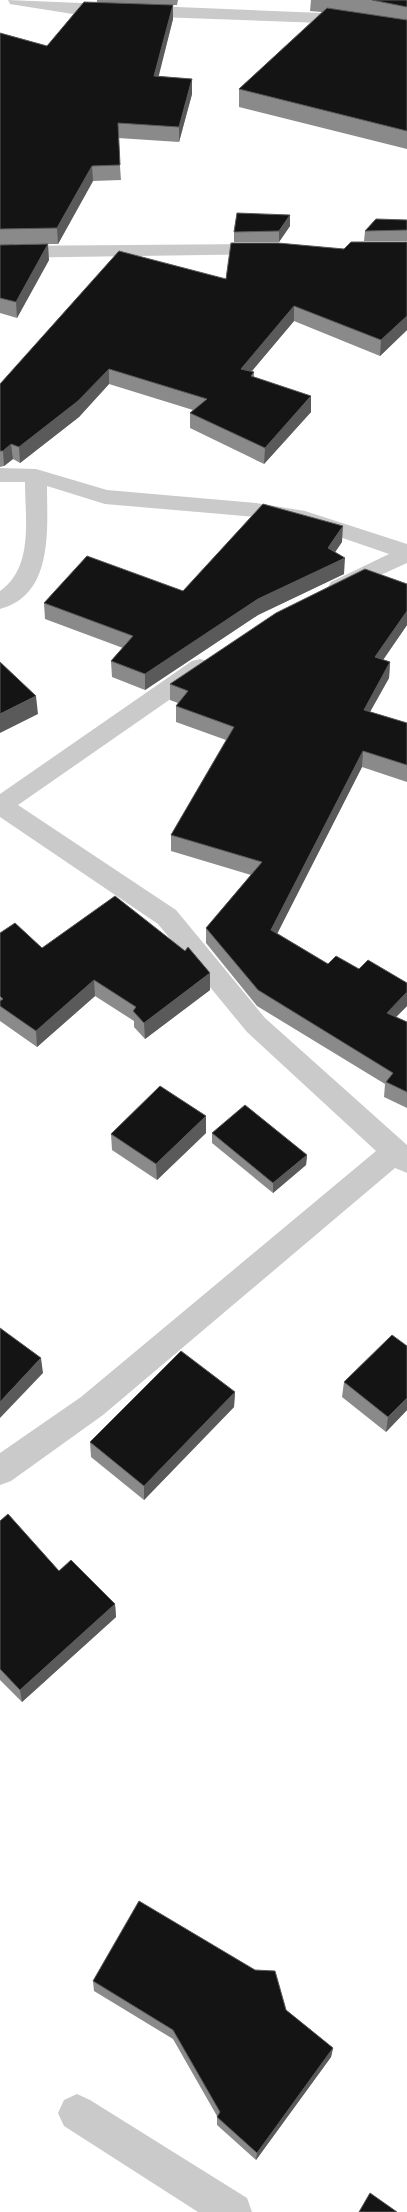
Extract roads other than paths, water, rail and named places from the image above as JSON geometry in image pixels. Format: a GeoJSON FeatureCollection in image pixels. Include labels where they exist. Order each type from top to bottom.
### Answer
{"type":"FeatureCollection","features":[{"type":"Feature","properties":{"kind":"street"},"geometry":{"type":"LineString","coordinates":[[16,0],[73,9],[322,18],[358,22],[407,32]]}},
{"type":"Feature","properties":{"kind":"street"},"geometry":{"type":"LineString","coordinates":[[0,252],[288,250]]}},
{"type":"Feature","properties":{"kind":"street"},"geometry":{"type":"LineString","coordinates":[[0,475],[36,476],[105,497],[256,510],[305,518],[407,553]]}},
{"type":"Feature","properties":{"kind":"street"},"geometry":{"type":"LineString","coordinates":[[0,602],[21,586],[32,567],[37,530],[35,507],[36,476]]}},
{"type":"Feature","properties":{"kind":"street"},"geometry":{"type":"LineString","coordinates":[[320,596],[407,553]]}},
{"type":"Feature","properties":{"kind":"street"},"geometry":{"type":"LineString","coordinates":[[0,1471],[92,1406],[401,1157],[256,1025],[167,917],[0,805],[66,762],[120,720],[219,654]]}},
{"type":"Feature","properties":{"kind":"street"},"geometry":{"type":"LineString","coordinates":[[77,2113],[233,2212]]}}]}
